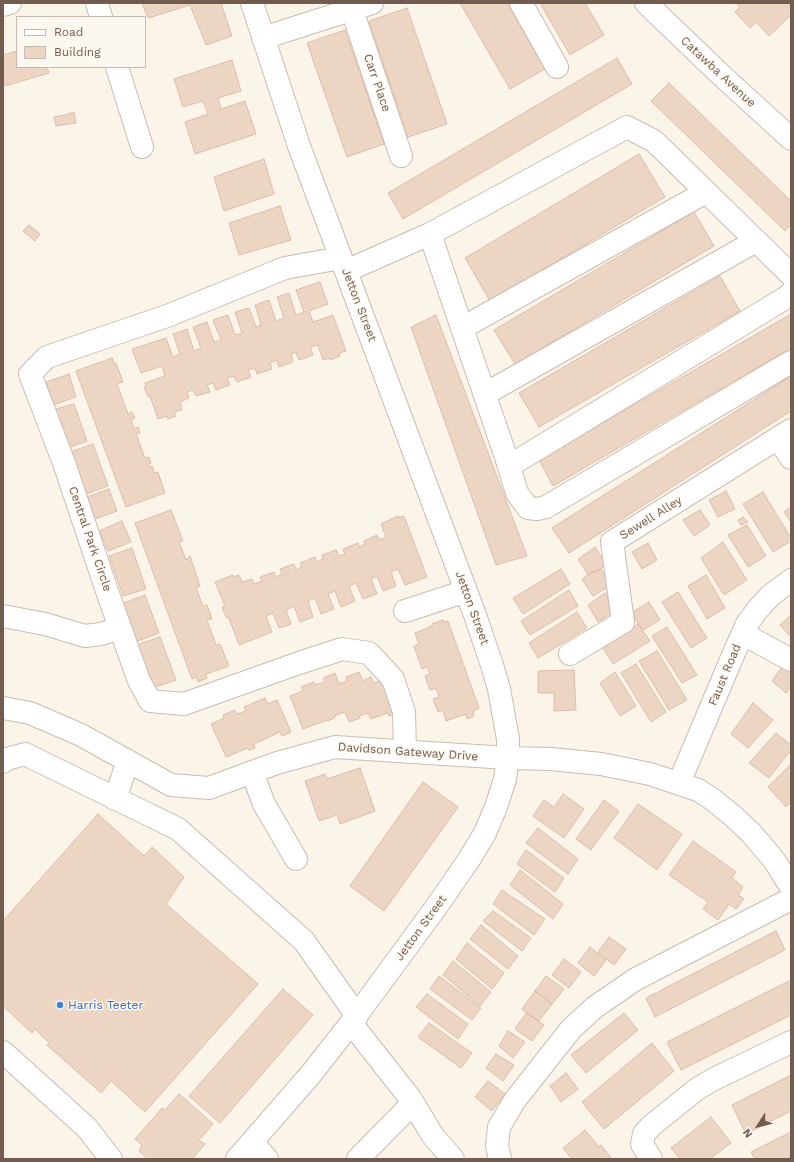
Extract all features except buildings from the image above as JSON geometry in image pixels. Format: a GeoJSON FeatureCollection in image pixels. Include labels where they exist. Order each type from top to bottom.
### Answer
{"type":"FeatureCollection","features":[{"type":"Feature","properties":{"kind":"street"},"geometry":{"type":"LineString","coordinates":[[3,5],[10,3]]}},
{"type":"Feature","properties":{"kind":"street"},"geometry":{"type":"LineString","coordinates":[[97,3],[101,16]]}},
{"type":"Feature","properties":{"kind":"street","name":"Jetton Street"},"geometry":{"type":"LineString","coordinates":[[237,1159],[310,1074],[354,1019],[437,906],[470,858],[485,833],[496,807],[505,779],[508,758],[508,739],[499,689],[492,665],[466,591],[299,146],[252,3]]}},
{"type":"Feature","properties":{"kind":"street"},"geometry":{"type":"LineString","coordinates":[[521,3],[557,67]]}},
{"type":"Feature","properties":{"kind":"street","name":"Catawba Avenue"},"geometry":{"type":"LineString","coordinates":[[646,3],[718,73],[791,139]]}},
{"type":"Feature","properties":{"kind":"street"},"geometry":{"type":"LineString","coordinates":[[263,38],[362,6]]}},
{"type":"Feature","properties":{"kind":"street","name":"Carr Place"},"geometry":{"type":"LineString","coordinates":[[362,6],[401,156]]}},
{"type":"Feature","properties":{"kind":"street"},"geometry":{"type":"LineString","coordinates":[[117,68],[142,147]]}},
{"type":"Feature","properties":{"kind":"street"},"geometry":{"type":"LineString","coordinates":[[344,265],[430,234],[627,127],[654,141],[791,276]]}},
{"type":"Feature","properties":{"kind":"street"},"geometry":{"type":"LineString","coordinates":[[462,328],[706,192]]}},
{"type":"Feature","properties":{"kind":"street"},"geometry":{"type":"LineString","coordinates":[[430,234],[506,457],[517,494],[528,508],[537,509],[546,507],[791,362]]}},
{"type":"Feature","properties":{"kind":"street"},"geometry":{"type":"LineString","coordinates":[[484,394],[756,241]]}},
{"type":"Feature","properties":{"kind":"street","name":"Central Park Circle"},"geometry":{"type":"LineString","coordinates":[[344,265],[285,268],[167,316],[47,358],[30,374],[64,463],[139,681],[150,701],[184,704],[342,649],[369,653],[393,679],[404,712],[405,751]]}},
{"type":"Feature","properties":{"kind":"street"},"geometry":{"type":"LineString","coordinates":[[506,457],[513,461],[519,460],[787,297],[791,293]]}},
{"type":"Feature","properties":{"kind":"street"},"geometry":{"type":"LineString","coordinates":[[785,434],[791,458]]}},
{"type":"Feature","properties":{"kind":"street","name":"Sewell Alley"},"geometry":{"type":"LineString","coordinates":[[570,654],[623,622],[612,542],[785,434]]}},
{"type":"Feature","properties":{"kind":"street","name":"Faust Road"},"geometry":{"type":"LineString","coordinates":[[679,783],[747,624],[770,596],[791,580]]}},
{"type":"Feature","properties":{"kind":"street"},"geometry":{"type":"LineString","coordinates":[[404,611],[466,591]]}},
{"type":"Feature","properties":{"kind":"street"},"geometry":{"type":"LineString","coordinates":[[3,616],[45,624],[85,636],[101,634],[120,628]]}},
{"type":"Feature","properties":{"kind":"street"},"geometry":{"type":"LineString","coordinates":[[743,634],[791,660]]}},
{"type":"Feature","properties":{"kind":"street","name":"Davidson Gateway Drive"},"geometry":{"type":"LineString","coordinates":[[3,708],[30,713],[81,735],[171,785],[209,788],[277,763],[335,746],[508,758],[551,759],[601,764],[650,774],[679,783],[703,793],[733,816],[751,833],[774,860],[791,887]]}},
{"type":"Feature","properties":{"kind":"street"},"geometry":{"type":"LineString","coordinates":[[3,762],[7,759],[25,754],[178,829],[304,941],[354,1019],[413,1103],[433,1136],[453,1159]]}},
{"type":"Feature","properties":{"kind":"street"},"geometry":{"type":"LineString","coordinates":[[115,799],[128,761]]}},
{"type":"Feature","properties":{"kind":"street"},"geometry":{"type":"LineString","coordinates":[[252,772],[264,804],[296,858]]}},
{"type":"Feature","properties":{"kind":"street"},"geometry":{"type":"LineString","coordinates":[[500,1159],[497,1146],[498,1127],[515,1100],[570,1029],[596,1007],[636,979],[791,899]]}},
{"type":"Feature","properties":{"kind":"street"},"geometry":{"type":"LineString","coordinates":[[651,1159],[642,1144],[644,1134],[651,1126],[697,1089],[714,1079],[791,1042]]}},
{"type":"Feature","properties":{"kind":"street"},"geometry":{"type":"LineString","coordinates":[[3,1052],[87,1128],[111,1159]]}},
{"type":"Feature","properties":{"kind":"street"},"geometry":{"type":"LineString","coordinates":[[358,1159],[413,1103]]}},
{"type":"Feature","properties":{"kind":"street"},"geometry":{"type":"LineString","coordinates":[[252,1142],[267,1159]]}},
{"type":"Feature","properties":{"kind":"place","name":"Harris Teeter"},"geometry":{"type":"Point","coordinates":[60,1005]}}]}
